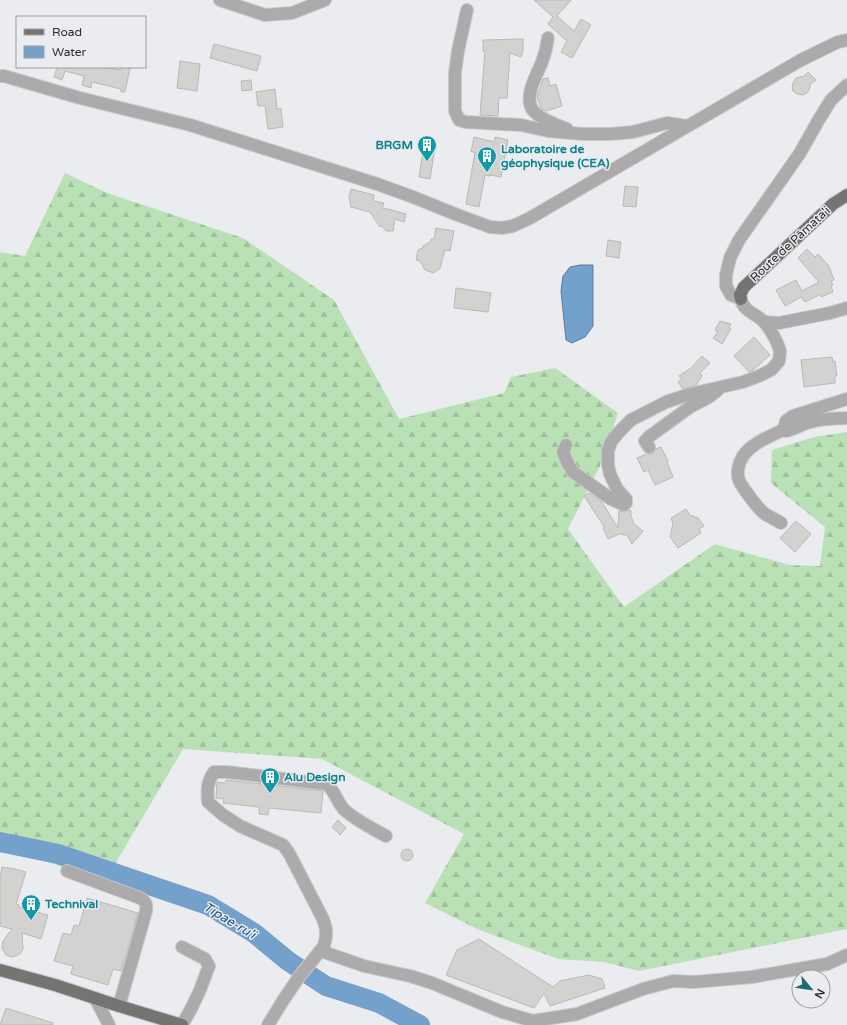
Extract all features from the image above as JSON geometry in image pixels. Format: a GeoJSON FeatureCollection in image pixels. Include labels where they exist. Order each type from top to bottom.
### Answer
{"type":"FeatureCollection","features":[{"type":"Feature","properties":{"kind":"main road","name":"Route de Pāmata'i"},"geometry":{"type":"LineString","coordinates":[[741,299],[740,295],[744,287],[833,204],[847,195]]}},
{"type":"Feature","properties":{"kind":"main road"},"geometry":{"type":"LineString","coordinates":[[0,970],[55,985],[182,1025]]}},
{"type":"Feature","properties":{"kind":"street"},"geometry":{"type":"LineString","coordinates":[[220,0],[265,14],[292,13],[325,0]]}},
{"type":"Feature","properties":{"kind":"street"},"geometry":{"type":"LineString","coordinates":[[467,10],[454,73],[455,111],[459,120],[466,122],[521,125],[583,134],[633,132],[667,123],[687,126]]}},
{"type":"Feature","properties":{"kind":"street"},"geometry":{"type":"LineString","coordinates":[[548,38],[544,56],[530,92],[529,102],[532,110],[541,117],[556,125],[583,134]]}},
{"type":"Feature","properties":{"kind":"street"},"geometry":{"type":"LineString","coordinates":[[0,76],[80,98],[190,125],[378,184],[490,227],[502,228],[513,226],[530,218],[801,60],[838,42],[847,40]]}},
{"type":"Feature","properties":{"kind":"street"},"geometry":{"type":"LineString","coordinates":[[566,445],[563,452],[573,472],[612,499],[624,505],[626,503],[626,499],[618,489],[610,474],[608,465],[608,451],[611,442],[618,432],[631,420],[666,402],[690,394],[743,382],[771,370],[779,361],[780,350],[764,322],[746,309],[742,304],[741,299],[731,295],[726,286],[726,275],[730,258],[739,240],[800,153],[831,100],[847,85]]}},
{"type":"Feature","properties":{"kind":"street"},"geometry":{"type":"LineString","coordinates":[[831,100],[847,94]]}},
{"type":"Feature","properties":{"kind":"street"},"geometry":{"type":"LineString","coordinates":[[764,322],[779,323],[847,308]]}},
{"type":"Feature","properties":{"kind":"street"},"geometry":{"type":"LineString","coordinates":[[648,447],[645,441],[650,436],[690,407],[709,397],[723,386]]}},
{"type":"Feature","properties":{"kind":"street"},"geometry":{"type":"LineString","coordinates":[[784,429],[786,421],[793,416],[847,399]]}},
{"type":"Feature","properties":{"kind":"street"},"geometry":{"type":"LineString","coordinates":[[781,523],[764,513],[739,479],[738,468],[743,456],[750,448],[765,438],[784,429],[786,431],[811,422],[847,418]]}},
{"type":"Feature","properties":{"kind":"street"},"geometry":{"type":"LineString","coordinates":[[268,1025],[299,977],[324,946],[326,929],[323,919],[289,853],[283,845],[240,826],[223,815],[208,802],[207,793],[209,779],[214,772],[227,772],[326,784],[331,788],[342,808],[349,814],[386,836]]}},
{"type":"Feature","properties":{"kind":"street"},"geometry":{"type":"LineString","coordinates":[[67,871],[145,901],[146,912],[118,1006]]}},
{"type":"Feature","properties":{"kind":"street"},"geometry":{"type":"LineString","coordinates":[[182,947],[205,959],[209,966],[200,990],[182,1025]]}},
{"type":"Feature","properties":{"kind":"street"},"geometry":{"type":"LineString","coordinates":[[317,955],[410,976],[432,983],[502,1012],[533,1021],[577,1014],[643,989],[673,981],[694,982],[752,977],[827,964],[847,955]]}},
{"type":"Feature","properties":{"kind":"street"},"geometry":{"type":"LineString","coordinates":[[95,998],[109,1025]]}},
{"type":"Feature","properties":{"kind":"green space"},"geometry":{"type":"Polygon","coordinates":[[[65,173],[107,193],[243,238],[334,300],[399,419],[504,393],[511,377],[555,368],[618,413],[600,466],[568,529],[624,607],[715,544],[789,565],[820,566],[825,527],[771,483],[772,450],[814,437],[847,432],[847,929],[639,971],[604,962],[558,959],[477,929],[425,903],[464,834],[322,759],[183,749],[105,881],[0,846],[0,252],[25,256],[65,173]]]}},
{"type":"Feature","properties":{"kind":"water"},"geometry":{"type":"Polygon","coordinates":[[[593,265],[593,326],[585,337],[572,343],[566,340],[561,291],[563,276],[570,267],[593,265]]]}},
{"type":"Feature","properties":{"kind":"building"},"geometry":{"type":"Polygon","coordinates":[[[534,0],[571,0],[557,16],[574,31],[581,19],[591,25],[572,58],[561,52],[567,41],[548,24],[553,17],[534,0]]]}},
{"type":"Feature","properties":{"kind":"building"},"geometry":{"type":"Polygon","coordinates":[[[523,39],[523,50],[521,57],[510,53],[507,98],[499,98],[498,116],[480,115],[485,51],[483,51],[483,40],[523,39]]]}},
{"type":"Feature","properties":{"kind":"building"},"geometry":{"type":"Polygon","coordinates":[[[214,44],[261,56],[257,71],[210,58],[214,44]]]}},
{"type":"Feature","properties":{"kind":"building"},"geometry":{"type":"Polygon","coordinates":[[[180,61],[200,64],[197,91],[177,88],[180,61]]]}},
{"type":"Feature","properties":{"kind":"building"},"geometry":{"type":"Polygon","coordinates":[[[57,68],[107,68],[121,70],[121,68],[130,68],[125,92],[121,92],[121,89],[92,82],[91,88],[82,85],[84,76],[65,71],[62,80],[54,77],[57,68]]]}},
{"type":"Feature","properties":{"kind":"building"},"geometry":{"type":"Polygon","coordinates":[[[808,72],[816,80],[810,84],[808,92],[803,95],[797,94],[793,91],[793,83],[796,78],[804,76],[808,72]]]}},
{"type":"Feature","properties":{"kind":"building"},"geometry":{"type":"Polygon","coordinates":[[[548,78],[550,86],[556,84],[562,106],[546,111],[541,108],[537,96],[543,79],[548,78]]]}},
{"type":"Feature","properties":{"kind":"building"},"geometry":{"type":"Polygon","coordinates":[[[251,80],[252,90],[242,91],[241,81],[251,80]]]}},
{"type":"Feature","properties":{"kind":"building"},"geometry":{"type":"Polygon","coordinates":[[[275,89],[277,109],[281,108],[283,127],[268,129],[265,106],[258,106],[256,92],[275,89]]]}},
{"type":"Feature","properties":{"kind":"building","name":"Laboratoire de géophysique (CEA)"},"geometry":{"type":"Polygon","coordinates":[[[474,137],[494,142],[495,137],[508,140],[501,177],[485,175],[479,207],[466,204],[475,152],[471,152],[474,137]]]}},
{"type":"Feature","properties":{"kind":"building","name":"BRGM"},"geometry":{"type":"Polygon","coordinates":[[[424,145],[435,147],[430,179],[419,177],[424,145]]]}},
{"type":"Feature","properties":{"kind":"building"},"geometry":{"type":"Polygon","coordinates":[[[625,186],[638,187],[636,207],[623,206],[625,186]]]}},
{"type":"Feature","properties":{"kind":"building"},"geometry":{"type":"Polygon","coordinates":[[[351,189],[374,195],[373,201],[384,203],[382,208],[406,214],[404,222],[395,219],[393,231],[386,231],[382,226],[380,227],[370,212],[351,207],[349,197],[351,189]]]}},
{"type":"Feature","properties":{"kind":"building"},"geometry":{"type":"Polygon","coordinates":[[[436,228],[454,231],[450,251],[445,250],[440,268],[434,273],[425,270],[420,261],[416,260],[418,250],[423,248],[423,246],[430,242],[431,239],[434,239],[436,228]]]}},
{"type":"Feature","properties":{"kind":"building"},"geometry":{"type":"Polygon","coordinates":[[[608,240],[621,242],[619,258],[606,256],[608,240]]]}},
{"type":"Feature","properties":{"kind":"building"},"geometry":{"type":"Polygon","coordinates":[[[807,249],[815,257],[818,254],[829,266],[834,280],[831,281],[833,285],[831,286],[833,292],[821,297],[821,294],[805,302],[801,297],[785,306],[776,290],[796,280],[802,291],[819,282],[798,258],[807,249]]]}},
{"type":"Feature","properties":{"kind":"building"},"geometry":{"type":"Polygon","coordinates":[[[456,288],[491,293],[488,312],[454,308],[456,288]]]}},
{"type":"Feature","properties":{"kind":"building"},"geometry":{"type":"Polygon","coordinates":[[[720,321],[731,324],[729,328],[731,329],[722,344],[713,338],[718,332],[715,330],[720,321]]]}},
{"type":"Feature","properties":{"kind":"building"},"geometry":{"type":"Polygon","coordinates":[[[754,337],[770,355],[749,372],[734,356],[754,337]]]}},
{"type":"Feature","properties":{"kind":"building"},"geometry":{"type":"Polygon","coordinates":[[[702,356],[710,363],[700,373],[702,376],[696,385],[683,389],[678,382],[682,378],[679,376],[691,368],[702,356]]]}},
{"type":"Feature","properties":{"kind":"building"},"geometry":{"type":"Polygon","coordinates":[[[832,357],[833,362],[835,361],[837,376],[835,376],[835,383],[804,387],[801,360],[832,357]]]}},
{"type":"Feature","properties":{"kind":"building"},"geometry":{"type":"Polygon","coordinates":[[[661,447],[668,461],[667,462],[673,477],[655,485],[648,470],[644,472],[637,458],[653,453],[656,449],[661,447]]]}},
{"type":"Feature","properties":{"kind":"building"},"geometry":{"type":"Polygon","coordinates":[[[589,493],[602,502],[618,528],[619,511],[625,512],[631,510],[631,516],[634,524],[643,531],[632,544],[627,535],[619,534],[608,539],[603,528],[605,528],[584,496],[589,493]]]}},
{"type":"Feature","properties":{"kind":"building"},"geometry":{"type":"Polygon","coordinates":[[[686,509],[690,515],[698,518],[704,526],[699,529],[701,533],[678,548],[670,537],[673,524],[671,518],[686,509]]]}},
{"type":"Feature","properties":{"kind":"building"},"geometry":{"type":"Polygon","coordinates":[[[796,521],[811,534],[795,552],[780,538],[796,521]]]}},
{"type":"Feature","properties":{"kind":"building","name":"Alu Design"},"geometry":{"type":"Polygon","coordinates":[[[226,780],[323,791],[321,813],[269,808],[268,815],[259,814],[259,807],[223,803],[224,799],[216,798],[217,782],[225,783],[226,780]]]}},
{"type":"Feature","properties":{"kind":"building"},"geometry":{"type":"Polygon","coordinates":[[[338,820],[346,828],[340,835],[332,827],[338,820]]]}},
{"type":"Feature","properties":{"kind":"building"},"geometry":{"type":"Polygon","coordinates":[[[409,849],[412,850],[412,860],[405,861],[402,860],[401,853],[402,850],[409,849]]]}},
{"type":"Feature","properties":{"kind":"building"},"geometry":{"type":"Polygon","coordinates":[[[2,867],[26,872],[16,904],[19,905],[19,907],[48,915],[41,939],[22,933],[23,949],[20,954],[13,957],[6,955],[2,948],[3,941],[12,929],[0,926],[0,873],[2,867]]]}},
{"type":"Feature","properties":{"kind":"building"},"geometry":{"type":"Polygon","coordinates":[[[87,898],[138,913],[121,971],[113,969],[108,985],[71,974],[73,966],[54,961],[63,933],[71,935],[74,925],[79,926],[87,898]]]}},
{"type":"Feature","properties":{"kind":"building"},"geometry":{"type":"Polygon","coordinates":[[[479,939],[553,987],[560,981],[589,975],[602,979],[605,988],[550,1006],[544,993],[534,1008],[446,975],[457,950],[479,939]]]}},
{"type":"Feature","properties":{"kind":"building"},"geometry":{"type":"Polygon","coordinates":[[[6,1008],[53,1023],[53,1025],[0,1025],[6,1008]]]}},
{"type":"Feature","properties":{"kind":"waterway","name":"Tipae-ru’i"},"geometry":{"type":"LineString","coordinates":[[0,842],[58,854],[208,905],[254,933],[288,961],[326,986],[379,1003],[420,1025]]}},
{"type":"Feature","properties":{"kind":"place","name":"BRGM"},"geometry":{"type":"Point","coordinates":[427,162]}},
{"type":"Feature","properties":{"kind":"place","name":"Laboratoire de géophysique (CEA)"},"geometry":{"type":"Point","coordinates":[487,173]}},
{"type":"Feature","properties":{"kind":"place","name":"Alu Design"},"geometry":{"type":"Point","coordinates":[270,794]}},
{"type":"Feature","properties":{"kind":"place","name":"Technival"},"geometry":{"type":"Point","coordinates":[31,921]}}]}
